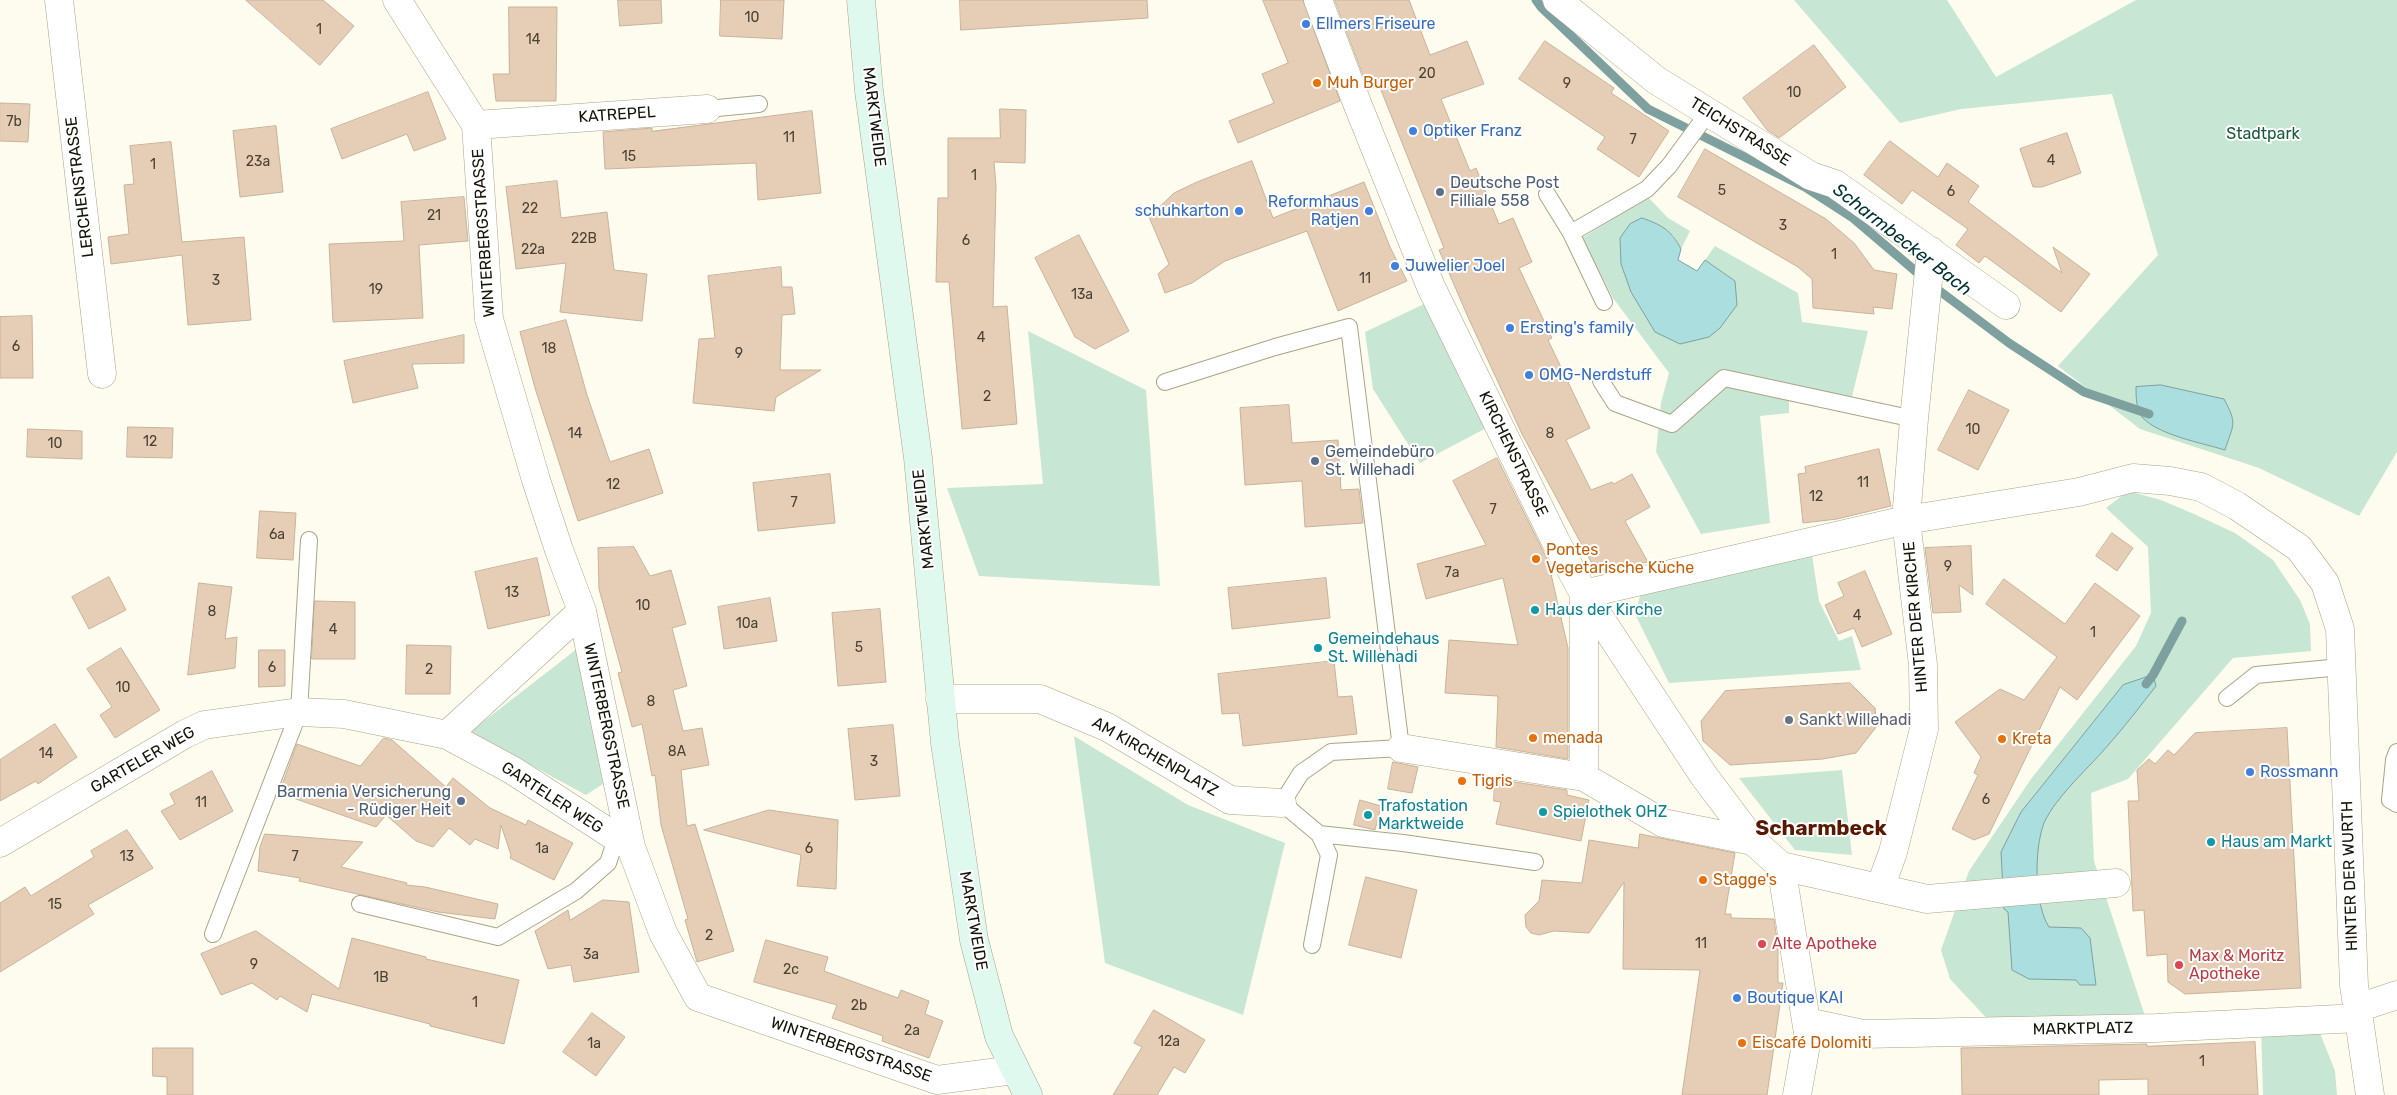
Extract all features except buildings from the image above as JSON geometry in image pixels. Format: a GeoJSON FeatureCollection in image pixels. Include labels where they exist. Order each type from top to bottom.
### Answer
{"type":"FeatureCollection","features":[{"type":"Feature","properties":{"kind":"street","name":"LERCHENSTRASSE"},"geometry":{"type":"LineString","coordinates":[[59,0],[102,374]]}},
{"type":"Feature","properties":{"kind":"street"},"geometry":{"type":"LineString","coordinates":[[397,0],[476,125]]}},
{"type":"Feature","properties":{"kind":"street","name":"MARKTWEIDE"},"geometry":{"type":"LineString","coordinates":[[861,0],[869,90],[918,458],[940,699],[974,940],[999,1036],[1014,1070],[1028,1095]]}},
{"type":"Feature","properties":{"kind":"street","name":"KIRCHENSTRASSE"},"geometry":{"type":"LineString","coordinates":[[1318,0],[1431,287],[1556,542],[1584,594],[1704,776],[1752,841],[1781,866]]}},
{"type":"Feature","properties":{"kind":"street","name":"TEICHSTRASSE"},"geometry":{"type":"LineString","coordinates":[[1558,0],[1656,80],[1698,126],[1811,176],[1835,184],[1930,259],[2006,305]]}},
{"type":"Feature","properties":{"kind":"street","name":"KATREPEL"},"geometry":{"type":"LineString","coordinates":[[476,125],[707,109]]}},
{"type":"Feature","properties":{"kind":"street","name":"WINTERBERGSTRASSE"},"geometry":{"type":"LineString","coordinates":[[476,125],[489,319],[539,489],[582,611],[623,843],[663,933],[698,997],[937,1080],[1014,1070]]}},
{"type":"Feature","properties":{"kind":"street"},"geometry":{"type":"LineString","coordinates":[[1906,520],[1930,259]]}},
{"type":"Feature","properties":{"kind":"street","name":"HINTER DER WURTH"},"geometry":{"type":"LineString","coordinates":[[2078,492],[2133,478],[2170,481],[2201,488],[2244,511],[2299,548],[2325,583],[2340,629],[2354,986],[2370,1095]]}},
{"type":"Feature","properties":{"kind":"street","name":"HINTER DER KIRCHE"},"geometry":{"type":"LineString","coordinates":[[1584,594],[1906,520],[2078,492]]}},
{"type":"Feature","properties":{"kind":"street","name":"HINTER DER KIRCHE"},"geometry":{"type":"LineString","coordinates":[[1880,888],[1893,852],[1924,729],[1923,665],[1906,520]]}},
{"type":"Feature","properties":{"kind":"street"},"geometry":{"type":"LineString","coordinates":[[1584,594],[1584,777]]}},
{"type":"Feature","properties":{"kind":"street"},"geometry":{"type":"LineString","coordinates":[[447,735],[582,611]]}},
{"type":"Feature","properties":{"kind":"street","name":"AM KIRCHENPLATZ"},"geometry":{"type":"LineString","coordinates":[[940,699],[1040,698],[1107,727],[1230,800],[1282,804]]}},
{"type":"Feature","properties":{"kind":"street","name":"GARTELER WEG"},"geometry":{"type":"LineString","coordinates":[[0,843],[184,734],[204,725],[300,712],[344,714],[447,735],[512,770],[623,843]]}},
{"type":"Feature","properties":{"kind":"street"},"geometry":{"type":"LineString","coordinates":[[1400,748],[1584,777],[1663,823],[1752,841]]}},
{"type":"Feature","properties":{"kind":"street"},"geometry":{"type":"LineString","coordinates":[[1797,1095],[1808,1033],[1781,866],[1927,899],[2116,883]]}},
{"type":"Feature","properties":{"kind":"street","name":"MARKTPLATZ"},"geometry":{"type":"LineString","coordinates":[[1807,1022],[1863,1034],[2156,1028],[2359,1013],[2397,995]]}},
{"type":"Feature","properties":{"kind":"lane","name":"KATREPEL"},"geometry":{"type":"LineString","coordinates":[[707,109],[758,104]]}},
{"type":"Feature","properties":{"kind":"lane"},"geometry":{"type":"LineString","coordinates":[[1571,233],[1647,188],[1669,166],[1698,126]]}},
{"type":"Feature","properties":{"kind":"lane"},"geometry":{"type":"LineString","coordinates":[[1548,194],[1571,233],[1604,302]]}},
{"type":"Feature","properties":{"kind":"lane"},"geometry":{"type":"LineString","coordinates":[[1165,382],[1275,347],[1349,327],[1400,748],[1331,752],[1301,773],[1282,804],[1319,834],[1329,855],[1312,944]]}},
{"type":"Feature","properties":{"kind":"lane"},"geometry":{"type":"LineString","coordinates":[[1601,381],[1615,403],[1672,424],[1724,378],[1914,419]]}},
{"type":"Feature","properties":{"kind":"lane"},"geometry":{"type":"LineString","coordinates":[[212,934],[300,712],[309,540]]}},
{"type":"Feature","properties":{"kind":"lane"},"geometry":{"type":"LineString","coordinates":[[2227,698],[2256,675],[2341,667]]}},
{"type":"Feature","properties":{"kind":"lane"},"geometry":{"type":"LineString","coordinates":[[2397,752],[2394,760],[2390,800],[2397,804]]}},
{"type":"Feature","properties":{"kind":"lane"},"geometry":{"type":"LineString","coordinates":[[1319,834],[1403,843],[1535,862]]}},
{"type":"Feature","properties":{"kind":"lane"},"geometry":{"type":"LineString","coordinates":[[360,904],[498,937],[576,891],[608,863],[623,843]]}},
{"type":"Feature","properties":{"kind":"green space","name":"Stadtpark"},"geometry":{"type":"Polygon","coordinates":[[[1794,0],[1947,0],[1996,77],[2136,0],[2397,0],[2397,452],[2359,516],[2259,468],[2140,429],[2058,366],[2158,255],[2112,94],[1961,109],[1900,123],[1794,0]]]}},
{"type":"Feature","properties":{"kind":"green space"},"geometry":{"type":"Polygon","coordinates":[[[1648,197],[1668,218],[1690,231],[1681,249],[1673,235],[1621,264],[1735,281],[1705,260],[1715,246],[1798,293],[1802,322],[1868,331],[1848,413],[1789,401],[1789,413],[1760,416],[1770,523],[1701,534],[1656,452],[1661,403],[1669,373],[1613,298],[1582,238],[1648,197]]]}},
{"type":"Feature","properties":{"kind":"green space"},"geometry":{"type":"Polygon","coordinates":[[[1424,304],[1490,426],[1420,463],[1373,389],[1365,332],[1424,304]]]}},
{"type":"Feature","properties":{"kind":"green space"},"geometry":{"type":"Polygon","coordinates":[[[1028,331],[1146,390],[1160,586],[979,576],[947,488],[1043,484],[1028,331]]]}},
{"type":"Feature","properties":{"kind":"green space"},"geometry":{"type":"Polygon","coordinates":[[[2128,491],[2161,500],[2235,533],[2273,560],[2300,600],[2310,624],[2311,651],[2233,658],[2128,779],[2091,793],[2094,861],[2146,1019],[1992,1024],[1950,979],[1941,950],[1969,871],[2031,779],[2136,646],[2151,613],[2148,547],[2106,508],[2128,491]]]}},
{"type":"Feature","properties":{"kind":"green space"},"geometry":{"type":"Polygon","coordinates":[[[1812,555],[1819,601],[1839,641],[1852,636],[1861,670],[1669,683],[1635,614],[1642,589],[1812,555]]]}},
{"type":"Feature","properties":{"kind":"green space"},"geometry":{"type":"Polygon","coordinates":[[[578,648],[603,784],[586,795],[470,732],[578,648]]]}},
{"type":"Feature","properties":{"kind":"green space"},"geometry":{"type":"Polygon","coordinates":[[[1074,736],[1188,805],[1285,843],[1243,1015],[1105,963],[1074,736]]]}},
{"type":"Feature","properties":{"kind":"green space"},"geometry":{"type":"Polygon","coordinates":[[[1842,770],[1852,855],[1795,850],[1739,778],[1842,770]]]}},
{"type":"Feature","properties":{"kind":"green space"},"geometry":{"type":"Polygon","coordinates":[[[2316,1023],[2335,1071],[2337,1095],[2263,1095],[2261,1026],[2316,1023]]]}},
{"type":"Feature","properties":{"kind":"water"},"geometry":{"type":"Polygon","coordinates":[[[1642,218],[1655,223],[1674,237],[1681,249],[1678,260],[1697,271],[1705,260],[1735,281],[1737,305],[1720,328],[1709,337],[1680,344],[1655,332],[1631,292],[1621,264],[1620,238],[1630,224],[1642,218]]]}},
{"type":"Feature","properties":{"kind":"water"},"geometry":{"type":"Polygon","coordinates":[[[2161,385],[2224,399],[2233,420],[2225,450],[2169,434],[2158,429],[2142,417],[2137,406],[2136,387],[2161,385]]]}},
{"type":"Feature","properties":{"kind":"water"},"geometry":{"type":"Polygon","coordinates":[[[2153,675],[2156,686],[2116,736],[2057,802],[2044,823],[2038,847],[2038,891],[2044,917],[2049,927],[2081,928],[2090,938],[2096,985],[2080,985],[2076,980],[2029,979],[2012,970],[2008,912],[2004,909],[2001,852],[2021,812],[2123,685],[2153,675]]]}},
{"type":"Feature","properties":{"kind":"waterway","name":"Scharmbecker Bach"},"geometry":{"type":"LineString","coordinates":[[1536,0],[1541,7],[1648,109],[1805,187],[1853,218],[1933,286],[2009,343],[2084,392],[2149,414]]}},
{"type":"Feature","properties":{"kind":"waterway","name":"Scharmbecker Bach"},"geometry":{"type":"LineString","coordinates":[[2146,684],[2153,675],[2182,621]]}},
{"type":"Feature","properties":{"kind":"place","name":"Ellmers Friseure"},"geometry":{"type":"Point","coordinates":[1306,24]}},
{"type":"Feature","properties":{"kind":"place","name":"Muh Burger"},"geometry":{"type":"Point","coordinates":[1317,83]}},
{"type":"Feature","properties":{"kind":"place","name":"Optiker Franz"},"geometry":{"type":"Point","coordinates":[1413,131]}},
{"type":"Feature","properties":{"kind":"place","name":"Deutsche Post Filliale 558"},"geometry":{"type":"Point","coordinates":[1440,192]}},
{"type":"Feature","properties":{"kind":"place","name":"schuhkarton"},"geometry":{"type":"Point","coordinates":[1239,211]}},
{"type":"Feature","properties":{"kind":"place","name":"Reformhaus Ratjen"},"geometry":{"type":"Point","coordinates":[1369,211]}},
{"type":"Feature","properties":{"kind":"place","name":"Juwelier Joel"},"geometry":{"type":"Point","coordinates":[1395,266]}},
{"type":"Feature","properties":{"kind":"place","name":"Ersting's family"},"geometry":{"type":"Point","coordinates":[1510,328]}},
{"type":"Feature","properties":{"kind":"place","name":"OMG-Nerdstuff"},"geometry":{"type":"Point","coordinates":[1529,375]}},
{"type":"Feature","properties":{"kind":"place","name":"Gemeindebüro St. Willehadi"},"geometry":{"type":"Point","coordinates":[1315,461]}},
{"type":"Feature","properties":{"kind":"place","name":"Pontes Vegetarische Küche"},"geometry":{"type":"Point","coordinates":[1536,559]}},
{"type":"Feature","properties":{"kind":"place","name":"Haus der Kirche"},"geometry":{"type":"Point","coordinates":[1535,610]}},
{"type":"Feature","properties":{"kind":"place","name":"Gemeindehaus St. Willehadi"},"geometry":{"type":"Point","coordinates":[1318,648]}},
{"type":"Feature","properties":{"kind":"place","name":"Sankt Willehadi"},"geometry":{"type":"Point","coordinates":[1789,720]}},
{"type":"Feature","properties":{"kind":"place","name":"menada"},"geometry":{"type":"Point","coordinates":[1533,738]}},
{"type":"Feature","properties":{"kind":"place","name":"Kreta"},"geometry":{"type":"Point","coordinates":[2002,739]}},
{"type":"Feature","properties":{"kind":"place","name":"Rossmann"},"geometry":{"type":"Point","coordinates":[2250,772]}},
{"type":"Feature","properties":{"kind":"place","name":"Tigris"},"geometry":{"type":"Point","coordinates":[1462,781]}},
{"type":"Feature","properties":{"kind":"place","name":"Barmenia Versicherung - Rüdiger Heit"},"geometry":{"type":"Point","coordinates":[461,801]}},
{"type":"Feature","properties":{"kind":"place","name":"Spielothek OHZ"},"geometry":{"type":"Point","coordinates":[1543,812]}},
{"type":"Feature","properties":{"kind":"place","name":"Trafostation Marktweide"},"geometry":{"type":"Point","coordinates":[1368,815]}},
{"type":"Feature","properties":{"kind":"place","name":"Haus am Markt"},"geometry":{"type":"Point","coordinates":[2211,842]}},
{"type":"Feature","properties":{"kind":"place","name":"Stagge's"},"geometry":{"type":"Point","coordinates":[1703,880]}},
{"type":"Feature","properties":{"kind":"place","name":"Alte Apotheke"},"geometry":{"type":"Point","coordinates":[1762,944]}},
{"type":"Feature","properties":{"kind":"place","name":"Max & Moritz Apotheke"},"geometry":{"type":"Point","coordinates":[2179,965]}},
{"type":"Feature","properties":{"kind":"place","name":"Boutique KAI"},"geometry":{"type":"Point","coordinates":[1737,998]}},
{"type":"Feature","properties":{"kind":"place","name":"Eiscafé Dolomiti"},"geometry":{"type":"Point","coordinates":[1742,1043]}},
{"type":"Feature","properties":{"kind":"district","name":"Scharmbeck"},"geometry":{"type":"Point","coordinates":[1821,829]}}]}
